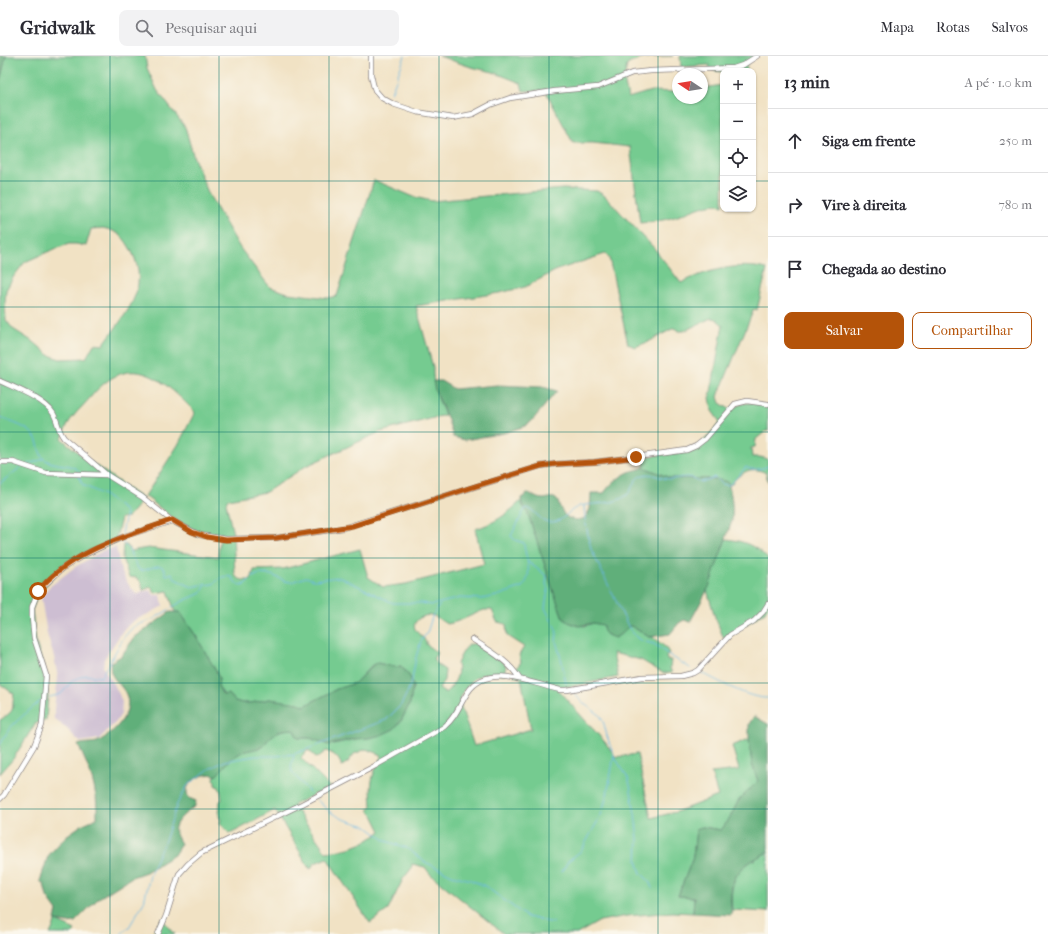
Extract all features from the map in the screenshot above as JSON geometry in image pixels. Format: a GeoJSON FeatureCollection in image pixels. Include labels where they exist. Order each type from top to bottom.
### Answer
{"type":"FeatureCollection","features":[{"type":"Feature","properties":{"kind":"street"},"geometry":{"type":"LineString","coordinates":[[372,56],[371,75],[373,84],[375,90],[382,98],[417,112],[453,118],[473,114],[490,105],[522,95],[598,87],[609,84],[632,73],[734,68],[756,56]]}},
{"type":"Feature","properties":{"kind":"street"},"geometry":{"type":"LineString","coordinates":[[0,381],[33,396],[48,407],[53,413],[64,438],[107,475],[142,497],[172,520],[200,535],[226,540],[276,538],[343,528],[541,466],[594,462],[687,450],[696,446],[705,439],[735,404],[748,401],[768,404]]}},
{"type":"Feature","properties":{"kind":"street"},"geometry":{"type":"LineString","coordinates":[[0,462],[13,462],[46,473],[107,475]]}},
{"type":"Feature","properties":{"kind":"street"},"geometry":{"type":"LineString","coordinates":[[0,799],[10,786],[34,746],[42,725],[46,675],[34,638],[32,618],[32,607],[38,591],[72,561],[125,536],[172,520]]}},
{"type":"Feature","properties":{"kind":"street"},"geometry":{"type":"LineString","coordinates":[[158,934],[166,916],[179,874],[201,853],[375,766],[444,727],[453,718],[467,693],[478,682],[488,678],[519,678],[553,688],[566,690],[642,676],[687,675],[698,670],[730,635],[754,621],[763,612],[768,604]]}},
{"type":"Feature","properties":{"kind":"street"},"geometry":{"type":"LineString","coordinates":[[472,639],[493,652],[514,670],[519,678]]}},
{"type":"Feature","properties":{"kind":"shaded area"},"geometry":{"type":"Polygon","coordinates":[[[116,547],[121,571],[130,587],[137,594],[149,590],[154,595],[161,595],[163,606],[133,621],[124,629],[104,659],[103,667],[122,702],[121,714],[116,722],[99,739],[80,742],[66,728],[54,719],[58,678],[54,657],[47,634],[41,598],[48,588],[75,567],[104,550],[116,547]]]}},
{"type":"Feature","properties":{"kind":"green space"},"geometry":{"type":"Polygon","coordinates":[[[0,56],[6,56],[0,81],[0,56]]]}},
{"type":"Feature","properties":{"kind":"green space"},"geometry":{"type":"Polygon","coordinates":[[[6,56],[145,56],[147,68],[157,90],[185,127],[194,158],[209,195],[240,248],[270,287],[288,293],[327,298],[337,296],[374,180],[414,197],[432,201],[563,189],[597,191],[605,196],[654,248],[681,283],[701,274],[723,268],[745,266],[767,269],[757,310],[754,309],[718,397],[720,403],[731,410],[744,403],[768,406],[768,431],[756,439],[755,447],[751,448],[752,457],[768,459],[768,482],[766,473],[754,470],[745,472],[729,486],[716,479],[670,478],[644,467],[645,457],[687,451],[702,443],[720,422],[712,411],[710,397],[723,325],[716,319],[711,318],[684,331],[679,331],[674,328],[635,347],[628,344],[609,258],[605,254],[557,270],[525,287],[499,293],[416,306],[433,367],[433,380],[436,392],[445,415],[380,432],[306,466],[266,492],[228,499],[226,503],[233,534],[235,575],[242,580],[251,580],[254,570],[283,569],[360,549],[368,577],[383,587],[406,584],[484,564],[475,529],[500,518],[521,501],[527,511],[563,618],[575,625],[585,626],[593,623],[603,625],[607,635],[615,637],[631,626],[649,637],[653,637],[665,647],[669,653],[666,657],[667,660],[671,660],[670,668],[672,673],[663,673],[641,660],[613,653],[618,677],[557,689],[604,741],[616,757],[637,754],[651,818],[676,812],[718,796],[711,773],[739,770],[732,746],[749,739],[752,764],[758,781],[739,800],[728,821],[721,830],[703,827],[696,829],[692,860],[678,896],[694,897],[693,913],[673,912],[627,916],[600,921],[577,934],[504,934],[430,874],[425,867],[412,864],[411,869],[403,879],[388,910],[370,923],[327,858],[315,863],[310,869],[275,810],[232,833],[229,833],[220,823],[220,801],[222,800],[221,792],[219,787],[216,786],[214,778],[233,757],[244,751],[263,747],[274,734],[284,730],[293,729],[298,738],[310,738],[329,745],[360,738],[401,721],[410,703],[413,686],[410,677],[401,666],[395,667],[377,663],[372,665],[355,683],[337,689],[304,706],[269,699],[251,703],[242,703],[235,701],[229,694],[224,695],[218,686],[219,678],[196,636],[180,612],[175,612],[168,591],[155,593],[151,587],[143,590],[141,582],[137,578],[129,577],[122,558],[123,545],[127,545],[130,551],[148,548],[218,557],[220,537],[203,534],[191,529],[170,516],[145,496],[178,445],[195,412],[169,387],[144,373],[131,372],[117,375],[104,384],[73,417],[64,432],[62,439],[81,455],[143,499],[128,517],[121,518],[115,542],[104,544],[88,551],[57,572],[38,594],[32,610],[36,643],[47,677],[48,697],[46,721],[44,720],[35,724],[13,759],[0,774],[0,720],[11,711],[13,707],[14,694],[0,684],[0,81],[6,56]],[[103,228],[91,229],[86,246],[69,244],[25,262],[14,276],[6,290],[6,320],[13,329],[35,343],[49,355],[60,359],[86,358],[94,344],[103,345],[132,302],[137,290],[138,278],[137,266],[132,252],[118,233],[103,228]],[[484,610],[461,620],[447,624],[429,615],[418,619],[414,625],[415,629],[426,641],[426,644],[437,653],[433,659],[445,670],[444,680],[439,689],[445,693],[456,680],[458,672],[457,664],[460,657],[469,645],[473,644],[483,647],[506,665],[504,674],[495,673],[481,675],[476,678],[467,687],[459,701],[474,746],[531,729],[521,678],[514,676],[521,662],[519,655],[524,647],[507,636],[506,624],[497,622],[492,610],[484,610]],[[366,749],[354,754],[348,762],[342,766],[336,756],[326,751],[317,758],[308,750],[301,758],[330,787],[293,805],[326,852],[355,846],[375,836],[381,831],[373,815],[368,810],[372,806],[372,780],[381,757],[380,754],[366,749]]]}},
{"type":"Feature","properties":{"kind":"green space"},"geometry":{"type":"Polygon","coordinates":[[[439,56],[673,56],[643,58],[627,65],[624,79],[628,98],[651,91],[672,92],[672,104],[708,104],[708,87],[720,85],[720,204],[704,206],[667,219],[640,223],[630,147],[593,143],[573,143],[545,90],[523,91],[521,83],[493,72],[471,67],[439,56]]]}},
{"type":"Feature","properties":{"kind":"green space"},"geometry":{"type":"Polygon","coordinates":[[[680,56],[754,56],[746,65],[747,68],[720,68],[720,71],[709,68],[710,65],[681,67],[680,56]]]}},
{"type":"Feature","properties":{"kind":"green space"},"geometry":{"type":"Polygon","coordinates":[[[433,381],[441,381],[454,389],[497,385],[543,387],[557,391],[531,422],[525,426],[504,433],[465,440],[453,437],[433,381]]]}},
{"type":"Feature","properties":{"kind":"green space"},"geometry":{"type":"Polygon","coordinates":[[[644,467],[670,478],[716,479],[728,482],[732,502],[732,521],[709,587],[690,622],[684,620],[679,623],[670,634],[649,637],[629,626],[615,638],[606,634],[603,630],[603,625],[593,623],[579,626],[568,622],[563,618],[527,511],[522,505],[521,498],[529,493],[543,499],[554,498],[557,500],[562,511],[567,517],[577,520],[585,518],[590,509],[591,493],[604,493],[622,476],[644,467]]]}},
{"type":"Feature","properties":{"kind":"green space"},"geometry":{"type":"Polygon","coordinates":[[[726,539],[749,544],[768,559],[768,606],[765,612],[724,639],[715,617],[707,590],[726,539]]]}},
{"type":"Feature","properties":{"kind":"green space"},"geometry":{"type":"Polygon","coordinates":[[[170,612],[180,612],[215,669],[219,678],[218,686],[223,695],[229,694],[235,701],[251,703],[269,699],[299,703],[304,706],[337,689],[355,683],[373,665],[377,663],[395,667],[401,666],[410,677],[413,686],[410,703],[401,721],[394,729],[381,735],[369,738],[353,739],[329,745],[310,738],[298,738],[293,729],[283,730],[271,737],[263,747],[242,752],[231,759],[216,776],[201,776],[191,782],[187,792],[189,798],[196,801],[195,806],[176,824],[175,832],[181,844],[174,855],[146,872],[132,877],[99,898],[75,922],[67,923],[56,921],[57,911],[47,897],[44,884],[40,881],[48,856],[66,836],[83,824],[97,818],[95,789],[78,745],[99,741],[120,723],[127,710],[127,697],[111,673],[111,662],[121,656],[135,637],[170,612]]]}},
{"type":"Feature","properties":{"kind":"green space"},"geometry":{"type":"Polygon","coordinates":[[[754,716],[768,724],[768,852],[742,868],[738,873],[732,887],[731,915],[693,913],[694,897],[678,896],[692,860],[696,829],[702,827],[721,830],[728,821],[739,800],[758,781],[752,764],[749,739],[749,724],[754,716]]]}},
{"type":"Feature","properties":{"kind":"green space"},"geometry":{"type":"Polygon","coordinates":[[[768,852],[768,912],[732,910],[732,889],[738,874],[749,863],[768,852]]]}},
{"type":"Feature","properties":{"kind":"green space"},"geometry":{"type":"Polygon","coordinates":[[[162,919],[175,934],[152,934],[162,919]]]}},
{"type":"Feature","properties":{"kind":"green space"},"geometry":{"type":"Polygon","coordinates":[[[56,921],[75,930],[72,934],[50,934],[56,921]]]}},
{"type":"Feature","properties":{"kind":"waterway"},"geometry":{"type":"LineString","coordinates":[[391,93],[405,56]]}},
{"type":"Feature","properties":{"kind":"waterway"},"geometry":{"type":"LineString","coordinates":[[0,418],[29,430],[37,440],[44,459],[51,463],[76,468],[79,471]]}},
{"type":"Feature","properties":{"kind":"waterway"},"geometry":{"type":"LineString","coordinates":[[29,464],[43,459]]}},
{"type":"Feature","properties":{"kind":"waterway"},"geometry":{"type":"LineString","coordinates":[[122,540],[130,551],[139,570],[161,566],[165,569],[165,574],[167,575],[172,573],[175,579],[192,587],[213,584],[221,578],[226,577],[232,577],[236,583],[241,586],[259,574],[272,575],[291,582],[306,577],[314,580],[340,577],[393,603],[421,603],[432,605],[460,598],[481,599],[497,596],[522,587],[526,583],[528,578],[528,567],[524,543],[515,540],[511,536],[525,509],[528,508],[542,520],[554,522],[560,520],[580,506],[616,501],[622,498],[629,493],[639,476],[646,474],[669,479],[689,477],[701,482],[715,477],[721,484],[729,485],[746,467],[757,469],[768,466]]}},
{"type":"Feature","properties":{"kind":"waterway"},"geometry":{"type":"LineString","coordinates":[[0,483],[21,467]]}},
{"type":"Feature","properties":{"kind":"waterway"},"geometry":{"type":"LineString","coordinates":[[79,476],[83,485],[104,495],[124,510],[126,514],[122,534]]}},
{"type":"Feature","properties":{"kind":"waterway"},"geometry":{"type":"LineString","coordinates":[[584,506],[585,520],[591,549],[629,628],[637,638],[654,644],[690,668]]}},
{"type":"Feature","properties":{"kind":"waterway"},"geometry":{"type":"LineString","coordinates":[[528,562],[547,576],[546,584],[548,589],[545,608],[556,629],[556,641],[566,684]]}},
{"type":"Feature","properties":{"kind":"waterway"},"geometry":{"type":"LineString","coordinates":[[50,697],[61,694],[73,680],[86,675],[101,677],[124,637],[133,627],[152,620],[181,602],[201,593],[206,585]]}},
{"type":"Feature","properties":{"kind":"waterway"},"geometry":{"type":"LineString","coordinates":[[121,934],[129,927],[144,902],[150,875],[166,838],[177,804],[188,785],[209,769],[225,761],[255,756],[294,754],[386,720],[401,705],[407,693],[412,680],[416,657],[421,641],[427,633],[433,614],[440,605]]}},
{"type":"Feature","properties":{"kind":"waterway"},"geometry":{"type":"LineString","coordinates":[[698,671],[742,692],[768,698]]}},
{"type":"Feature","properties":{"kind":"waterway"},"geometry":{"type":"LineString","coordinates":[[571,691],[587,706],[600,715],[614,756],[628,778],[638,838],[637,861],[641,873],[649,881],[652,888]]}},
{"type":"Feature","properties":{"kind":"waterway"},"geometry":{"type":"LineString","coordinates":[[0,745],[12,726],[41,701]]}},
{"type":"Feature","properties":{"kind":"waterway"},"geometry":{"type":"LineString","coordinates":[[294,755],[291,767],[292,772],[310,793]]}},
{"type":"Feature","properties":{"kind":"waterway"},"geometry":{"type":"LineString","coordinates":[[562,872],[568,861],[581,851],[601,815],[607,795],[614,756]]}},
{"type":"Feature","properties":{"kind":"waterway"},"geometry":{"type":"LineString","coordinates":[[316,799],[330,812],[343,819],[366,826],[386,841],[407,848],[425,862],[452,875],[471,880],[485,886],[527,917],[553,923]]}},
{"type":"Feature","properties":{"kind":"route"},"geometry":{"type":"LineString","coordinates":[[38,591],[72,561],[125,536],[172,520],[192,532],[207,537],[226,540],[276,538],[352,526],[541,466],[636,457]]}}]}
